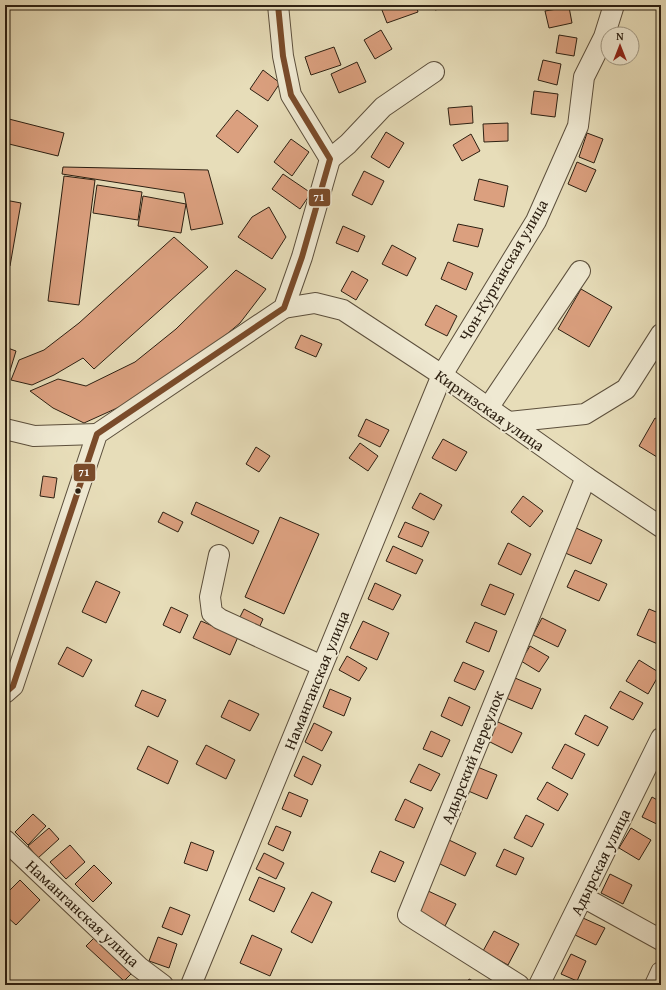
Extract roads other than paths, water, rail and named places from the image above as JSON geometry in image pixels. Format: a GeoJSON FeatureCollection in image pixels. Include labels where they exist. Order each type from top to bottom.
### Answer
{"type":"FeatureCollection","features":[{"type":"Feature","properties":{"kind":"street"},"geometry":{"type":"LineString","coordinates":[[278,5],[283,56],[291,95],[330,159]]}},
{"type":"Feature","properties":{"kind":"street","name":"Чон-Курганская улица"},"geometry":{"type":"LineString","coordinates":[[442,376],[536,221],[578,126],[584,77],[604,36],[614,5]]}},
{"type":"Feature","properties":{"kind":"street"},"geometry":{"type":"LineString","coordinates":[[5,429],[34,436],[97,434],[284,308],[302,257],[330,159],[348,144],[383,107],[434,72]]}},
{"type":"Feature","properties":{"kind":"street"},"geometry":{"type":"LineString","coordinates":[[488,408],[580,271]]}},
{"type":"Feature","properties":{"kind":"street","name":"Киргизская улица"},"geometry":{"type":"LineString","coordinates":[[284,308],[315,303],[343,310],[442,376],[586,478],[661,527]]}},
{"type":"Feature","properties":{"kind":"street"},"geometry":{"type":"LineString","coordinates":[[508,422],[586,414],[626,389],[661,334]]}},
{"type":"Feature","properties":{"kind":"street","name":"Наманганская улица"},"geometry":{"type":"LineString","coordinates":[[191,985],[442,376]]}},
{"type":"Feature","properties":{"kind":"street"},"geometry":{"type":"LineString","coordinates":[[5,693],[13,686],[97,434]]}},
{"type":"Feature","properties":{"kind":"street","name":"Адырский переулок"},"geometry":{"type":"LineString","coordinates":[[519,985],[408,915],[586,478]]}},
{"type":"Feature","properties":{"kind":"street"},"geometry":{"type":"LineString","coordinates":[[219,554],[210,597],[212,613],[220,619],[322,666]]}},
{"type":"Feature","properties":{"kind":"street","name":"Адырская улица"},"geometry":{"type":"LineString","coordinates":[[539,985],[661,738]]}},
{"type":"Feature","properties":{"kind":"street","name":"Наманганская улица"},"geometry":{"type":"LineString","coordinates":[[5,840],[139,967],[163,985]]}},
{"type":"Feature","properties":{"kind":"street"},"geometry":{"type":"LineString","coordinates":[[583,897],[661,940]]}},
{"type":"Feature","properties":{"kind":"street"},"geometry":{"type":"LineString","coordinates":[[655,985],[661,972]]}}]}
